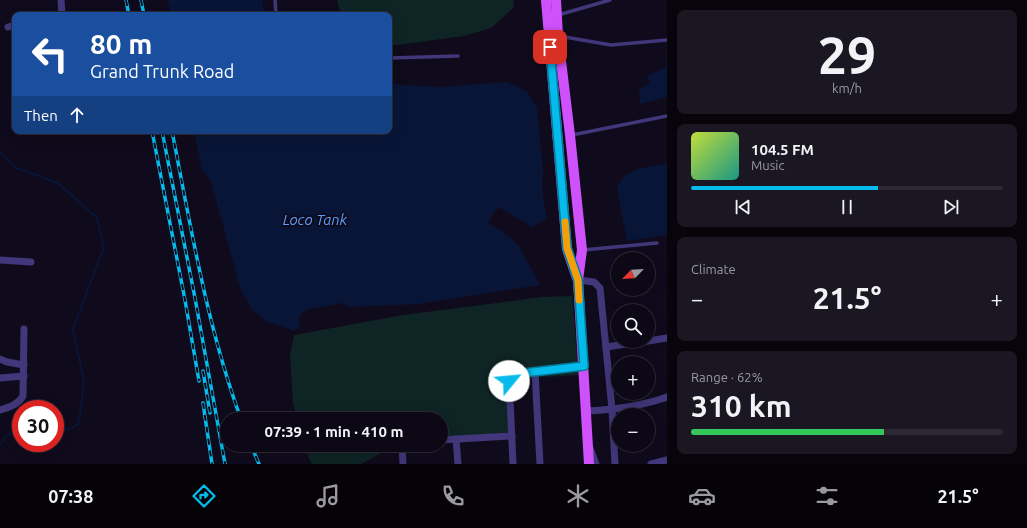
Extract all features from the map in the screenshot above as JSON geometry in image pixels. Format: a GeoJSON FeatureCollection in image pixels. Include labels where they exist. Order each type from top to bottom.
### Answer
{"type":"FeatureCollection","features":[{"type":"Feature","properties":{"kind":"main road"},"geometry":{"type":"LineString","coordinates":[[546,0],[567,248],[578,280]]}},
{"type":"Feature","properties":{"kind":"main road"},"geometry":{"type":"LineString","coordinates":[[556,0],[558,36],[582,250],[578,280],[589,464]]}},
{"type":"Feature","properties":{"kind":"street"},"geometry":{"type":"LineString","coordinates":[[61,0],[62,12]]}},
{"type":"Feature","properties":{"kind":"street"},"geometry":{"type":"LineString","coordinates":[[0,260],[31,262]]}},
{"type":"Feature","properties":{"kind":"street"},"geometry":{"type":"LineString","coordinates":[[578,280],[594,282],[600,288],[612,408]]}},
{"type":"Feature","properties":{"kind":"street"},"geometry":{"type":"LineString","coordinates":[[0,410],[16,404],[23,396],[24,329]]}},
{"type":"Feature","properties":{"kind":"street"},"geometry":{"type":"LineString","coordinates":[[655,340],[667,338]]}},
{"type":"Feature","properties":{"kind":"street"},"geometry":{"type":"LineString","coordinates":[[606,347],[611,346]]}},
{"type":"Feature","properties":{"kind":"street"},"geometry":{"type":"LineString","coordinates":[[0,359],[7,362],[24,365]]}},
{"type":"Feature","properties":{"kind":"street"},"geometry":{"type":"LineString","coordinates":[[513,464],[509,377],[515,374],[584,366]]}},
{"type":"Feature","properties":{"kind":"street"},"geometry":{"type":"LineString","coordinates":[[535,372],[540,464]]}},
{"type":"Feature","properties":{"kind":"street"},"geometry":{"type":"LineString","coordinates":[[0,378],[24,376]]}},
{"type":"Feature","properties":{"kind":"street"},"geometry":{"type":"LineString","coordinates":[[617,408],[667,397]]}},
{"type":"Feature","properties":{"kind":"street"},"geometry":{"type":"LineString","coordinates":[[585,411],[611,409]]}},
{"type":"Feature","properties":{"kind":"street"},"geometry":{"type":"LineString","coordinates":[[448,440],[512,436]]}},
{"type":"Feature","properties":{"kind":"street"},"geometry":{"type":"LineString","coordinates":[[456,439],[458,464]]}},
{"type":"Feature","properties":{"kind":"street"},"geometry":{"type":"LineString","coordinates":[[587,441],[596,464]]}},
{"type":"Feature","properties":{"kind":"street"},"geometry":{"type":"LineString","coordinates":[[402,452],[403,464]]}},
{"type":"Feature","properties":{"kind":"street"},"geometry":{"type":"LineString","coordinates":[[614,452],[615,464]]}},
{"type":"Feature","properties":{"kind":"street"},"geometry":{"type":"LineString","coordinates":[[650,464],[667,460]]}},
{"type":"Feature","properties":{"kind":"lane"},"geometry":{"type":"LineString","coordinates":[[275,0],[276,12]]}},
{"type":"Feature","properties":{"kind":"lane"},"geometry":{"type":"LineString","coordinates":[[557,15],[610,0]]}},
{"type":"Feature","properties":{"kind":"lane"},"geometry":{"type":"LineString","coordinates":[[558,36],[611,45],[667,40]]}},
{"type":"Feature","properties":{"kind":"lane"},"geometry":{"type":"LineString","coordinates":[[392,58],[458,56]]}},
{"type":"Feature","properties":{"kind":"lane"},"geometry":{"type":"LineString","coordinates":[[570,135],[667,116]]}},
{"type":"Feature","properties":{"kind":"lane"},"geometry":{"type":"LineString","coordinates":[[582,250],[657,243]]}},
{"type":"Feature","properties":{"kind":"green space"},"geometry":{"type":"Polygon","coordinates":[[[337,0],[513,0],[514,7],[491,28],[464,36],[392,46],[392,12],[340,12],[337,0]]]}},
{"type":"Feature","properties":{"kind":"green space"},"geometry":{"type":"Polygon","coordinates":[[[572,296],[579,375],[506,379],[510,432],[448,438],[448,412],[295,412],[293,403],[290,355],[294,335],[403,315],[542,297],[572,296]]]}},
{"type":"Feature","properties":{"kind":"green space"},"geometry":{"type":"Polygon","coordinates":[[[306,452],[383,452],[361,464],[312,464],[306,452]]]}},
{"type":"Feature","properties":{"kind":"water"},"geometry":{"type":"Polygon","coordinates":[[[168,0],[262,0],[264,12],[170,12],[168,0]]]}},
{"type":"Feature","properties":{"kind":"water"},"geometry":{"type":"Polygon","coordinates":[[[666,54],[667,97],[640,104],[639,90],[650,82],[647,76],[666,67],[666,54]]]}},
{"type":"Feature","properties":{"kind":"water","name":"Loco Tank"},"geometry":{"type":"Polygon","coordinates":[[[507,82],[526,91],[537,107],[543,170],[542,191],[547,219],[533,227],[498,207],[488,222],[510,237],[519,246],[540,285],[418,304],[349,307],[343,303],[309,309],[302,313],[298,321],[300,326],[295,331],[266,321],[252,310],[239,285],[211,181],[202,170],[195,134],[392,134],[392,84],[439,87],[507,82]]]}},
{"type":"Feature","properties":{"kind":"water"},"geometry":{"type":"Polygon","coordinates":[[[667,164],[667,235],[627,241],[617,190],[619,183],[629,173],[636,170],[667,164]]]}},
{"type":"Feature","properties":{"kind":"waterway"},"geometry":{"type":"LineString","coordinates":[[0,152],[14,167],[58,183],[97,218],[104,247],[73,329],[84,382],[79,423],[74,427],[64,430]]}},
{"type":"Feature","properties":{"kind":"waterway"},"geometry":{"type":"LineString","coordinates":[[0,445],[6,436],[12,434]]}},
{"type":"Feature","properties":{"kind":"railway"},"geometry":{"type":"LineString","coordinates":[[126,0],[128,12]]}},
{"type":"Feature","properties":{"kind":"railway"},"geometry":{"type":"LineString","coordinates":[[141,0],[143,12]]}},
{"type":"Feature","properties":{"kind":"railway"},"geometry":{"type":"LineString","coordinates":[[153,134],[199,381]]}},
{"type":"Feature","properties":{"kind":"railway"},"geometry":{"type":"LineString","coordinates":[[163,134],[195,298],[225,464]]}},
{"type":"Feature","properties":{"kind":"railway"},"geometry":{"type":"LineString","coordinates":[[173,134],[209,313],[239,412]]}},
{"type":"Feature","properties":{"kind":"railway"},"geometry":{"type":"LineString","coordinates":[[203,371],[210,413]]}},
{"type":"Feature","properties":{"kind":"railway"},"geometry":{"type":"LineString","coordinates":[[203,403],[212,464]]}},
{"type":"Feature","properties":{"kind":"railway"},"geometry":{"type":"LineString","coordinates":[[254,452],[259,464]]}},
{"type":"Feature","properties":{"kind":"slow traffic"},"geometry":{"type":"LineString","coordinates":[[565,222],[567,248],[578,280],[579,300]]}},
{"type":"Feature","properties":{"kind":"route"},"geometry":{"type":"LineString","coordinates":[[509,381],[509,377],[515,374],[584,366],[578,280],[567,248],[550,47]]}}]}
